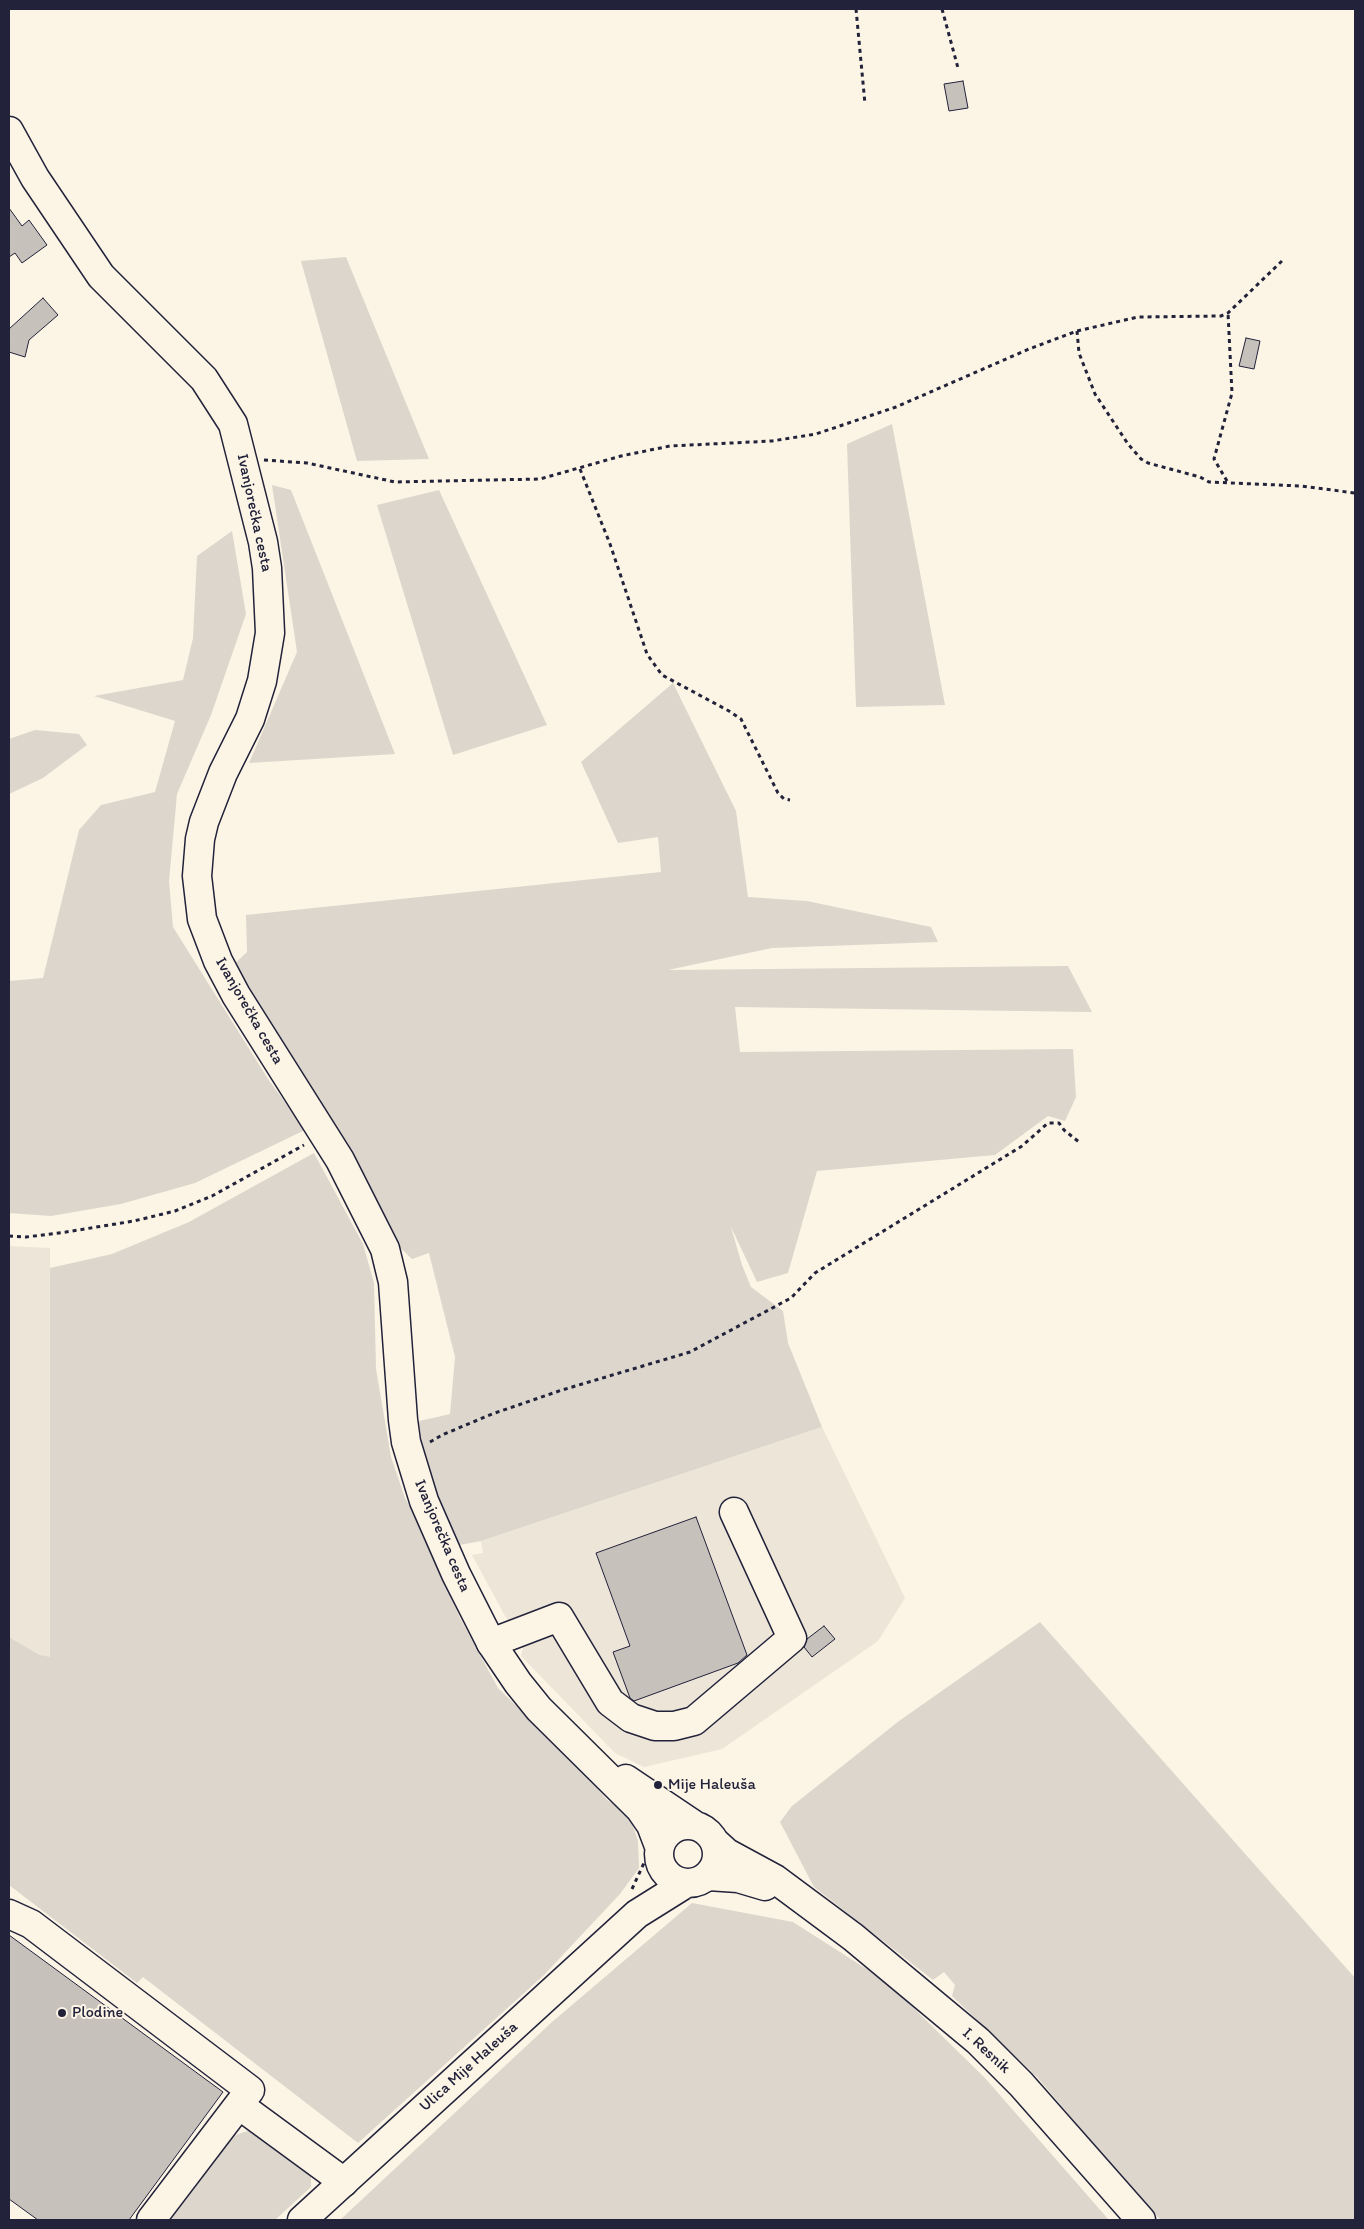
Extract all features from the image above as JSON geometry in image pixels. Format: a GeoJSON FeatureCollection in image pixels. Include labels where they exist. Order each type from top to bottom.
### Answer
{"type":"FeatureCollection","features":[{"type":"Feature","properties":{"kind":"main road","name":"Ivanjorečka cesta"},"geometry":{"type":"LineString","coordinates":[[9,131],[35,178],[100,276],[204,379],[234,424],[268,568],[270,607],[267,656],[250,719],[222,773],[204,822],[198,858],[198,889],[202,919],[218,961],[244,1009],[323,1132],[377,1230],[390,1267],[393,1282],[403,1420],[410,1453],[424,1501],[456,1574],[492,1643],[518,1683],[540,1709],[640,1809],[651,1825],[659,1852]]}},
{"type":"Feature","properties":{"kind":"main road"},"geometry":{"type":"LineString","coordinates":[[492,1643],[559,1617],[610,1702],[631,1718],[655,1726],[674,1726],[694,1721],[792,1638],[734,1512]]}},
{"type":"Feature","properties":{"kind":"main road","name":"Ivanjorečka cesta"},"geometry":{"type":"LineString","coordinates":[[588,1757],[626,1778],[706,1834]]}},
{"type":"Feature","properties":{"kind":"main road"},"geometry":{"type":"LineString","coordinates":[[678,1826],[706,1834],[717,1861],[696,1880],[675,1881],[667,1875],[661,1866],[659,1852],[670,1831],[678,1826]]}},
{"type":"Feature","properties":{"kind":"main road","name":"I. Resnik"},"geometry":{"type":"LineString","coordinates":[[706,1834],[727,1853],[775,1879],[809,1904],[899,1974],[978,2041],[1021,2084],[1141,2220]]}},
{"type":"Feature","properties":{"kind":"main road","name":"Ulica Mije Haleuša"},"geometry":{"type":"LineString","coordinates":[[637,1914],[657,1872],[659,1852]]}},
{"type":"Feature","properties":{"kind":"main road","name":"I. Resnik"},"geometry":{"type":"LineString","coordinates":[[696,1880],[724,1876],[751,1880],[809,1904]]}},
{"type":"Feature","properties":{"kind":"main road","name":"Ulica Mije Haleuša"},"geometry":{"type":"LineString","coordinates":[[302,2220],[637,1914],[696,1880]]}},
{"type":"Feature","properties":{"kind":"main road"},"geometry":{"type":"LineString","coordinates":[[9,1914],[31,1924],[250,2090],[151,2220]]}},
{"type":"Feature","properties":{"kind":"main road"},"geometry":{"type":"LineString","coordinates":[[239,2105],[344,2182]]}},
{"type":"Feature","properties":{"kind":"path"},"geometry":{"type":"LineString","coordinates":[[856,9],[865,104]]}},
{"type":"Feature","properties":{"kind":"path"},"geometry":{"type":"LineString","coordinates":[[942,9],[958,68]]}},
{"type":"Feature","properties":{"kind":"path"},"geometry":{"type":"LineString","coordinates":[[244,461],[268,460],[307,463],[395,482],[540,479],[621,456],[670,446],[772,441],[816,434],[896,407],[1029,349],[1077,331],[1138,317],[1221,316],[1228,313],[1284,259]]}},
{"type":"Feature","properties":{"kind":"path"},"geometry":{"type":"LineString","coordinates":[[1227,482],[1214,459],[1232,393],[1228,313]]}},
{"type":"Feature","properties":{"kind":"path"},"geometry":{"type":"LineString","coordinates":[[1077,331],[1079,353],[1092,388],[1128,444],[1148,464],[1200,477],[1209,482],[1301,486],[1355,493]]}},
{"type":"Feature","properties":{"kind":"path"},"geometry":{"type":"LineString","coordinates":[[580,469],[610,544],[647,654],[662,675],[729,711],[741,720],[778,793],[784,799],[790,800]]}},
{"type":"Feature","properties":{"kind":"path"},"geometry":{"type":"LineString","coordinates":[[410,1453],[442,1435],[492,1414],[562,1390],[690,1352],[791,1298],[815,1273],[1022,1146],[1048,1123],[1059,1123],[1064,1130],[1079,1142]]}},
{"type":"Feature","properties":{"kind":"path"},"geometry":{"type":"LineString","coordinates":[[9,1236],[26,1238],[66,1232],[134,1221],[175,1211],[212,1196],[298,1149],[323,1132]]}},
{"type":"Feature","properties":{"kind":"shaded area"},"geometry":{"type":"Polygon","coordinates":[[[346,257],[429,459],[357,461],[301,261],[346,257]]]}},
{"type":"Feature","properties":{"kind":"shaded area"},"geometry":{"type":"Polygon","coordinates":[[[892,424],[945,705],[856,707],[847,444],[892,424]]]}},
{"type":"Feature","properties":{"kind":"shaded area"},"geometry":{"type":"Polygon","coordinates":[[[272,485],[291,490],[395,754],[249,763],[297,652],[272,485]]]}},
{"type":"Feature","properties":{"kind":"shaded area"},"geometry":{"type":"Polygon","coordinates":[[[439,490],[547,725],[453,755],[377,505],[439,490]]]}},
{"type":"Feature","properties":{"kind":"shaded area"},"geometry":{"type":"Polygon","coordinates":[[[232,531],[246,614],[211,715],[177,794],[169,881],[173,927],[268,1079],[305,1130],[195,1183],[121,1204],[51,1216],[9,1213],[9,981],[43,978],[79,830],[101,805],[155,792],[175,721],[94,696],[183,680],[193,638],[197,556],[232,531]]]}},
{"type":"Feature","properties":{"kind":"shaded area"},"geometry":{"type":"Polygon","coordinates":[[[673,683],[736,811],[748,897],[807,901],[931,927],[938,942],[772,948],[668,970],[1068,966],[1092,1012],[735,1007],[740,1052],[1073,1049],[1076,1097],[1065,1121],[1048,1116],[995,1155],[817,1171],[788,1273],[757,1282],[731,1227],[742,1265],[751,1287],[783,1311],[788,1343],[822,1427],[481,1541],[454,1546],[437,1512],[415,1422],[450,1414],[455,1357],[429,1253],[412,1259],[392,1240],[233,965],[247,952],[246,915],[661,872],[658,837],[618,843],[581,762],[673,683]]]}},
{"type":"Feature","properties":{"kind":"shaded area"},"geometry":{"type":"Polygon","coordinates":[[[35,730],[79,734],[87,745],[43,778],[9,794],[9,739],[35,730]]]}},
{"type":"Feature","properties":{"kind":"shaded area"},"geometry":{"type":"Polygon","coordinates":[[[314,1153],[363,1244],[374,1283],[376,1369],[391,1457],[405,1498],[416,1518],[460,1618],[498,1688],[587,1776],[607,1800],[629,1814],[638,1841],[639,1868],[620,1894],[544,1975],[358,2143],[143,1977],[137,1983],[9,1885],[9,1637],[40,1655],[50,1657],[50,1268],[112,1254],[189,1222],[314,1153]]]}},
{"type":"Feature","properties":{"kind":"shaded area"},"geometry":{"type":"Polygon","coordinates":[[[9,1246],[50,1248],[50,1658],[40,1655],[9,1637],[9,1246]]]}},
{"type":"Feature","properties":{"kind":"shaded area"},"geometry":{"type":"Polygon","coordinates":[[[822,1427],[905,1598],[878,1641],[722,1749],[644,1767],[615,1753],[521,1656],[523,1649],[472,1555],[483,1553],[481,1541],[822,1427]]]}},
{"type":"Feature","properties":{"kind":"shaded area"},"geometry":{"type":"Polygon","coordinates":[[[1040,1622],[1355,1978],[1355,2220],[1161,2220],[1139,2198],[1037,2077],[952,1996],[955,1985],[944,1972],[933,1980],[814,1887],[780,1822],[792,1806],[899,1721],[1040,1622]]]}},
{"type":"Feature","properties":{"kind":"shaded area"},"geometry":{"type":"Polygon","coordinates":[[[692,1903],[793,1922],[887,1982],[985,2078],[1109,2220],[340,2220],[552,2022],[692,1903]]]}},
{"type":"Feature","properties":{"kind":"shaded area"},"geometry":{"type":"Polygon","coordinates":[[[251,2130],[308,2168],[311,2176],[311,2187],[275,2220],[169,2220],[230,2139],[251,2130]]]}},
{"type":"Feature","properties":{"kind":"building"},"geometry":{"type":"Polygon","coordinates":[[[963,81],[968,108],[949,111],[944,84],[963,81]]]}},
{"type":"Feature","properties":{"kind":"building"},"geometry":{"type":"Polygon","coordinates":[[[9,208],[22,226],[29,220],[47,245],[22,263],[15,253],[9,257],[9,208]]]}},
{"type":"Feature","properties":{"kind":"building"},"geometry":{"type":"Polygon","coordinates":[[[43,298],[58,315],[29,340],[25,357],[9,352],[9,329],[43,298]]]}},
{"type":"Feature","properties":{"kind":"building"},"geometry":{"type":"Polygon","coordinates":[[[1246,338],[1260,341],[1254,369],[1239,366],[1246,338]]]}},
{"type":"Feature","properties":{"kind":"building"},"geometry":{"type":"Polygon","coordinates":[[[696,1517],[747,1655],[738,1663],[634,1701],[630,1698],[613,1652],[630,1646],[596,1553],[696,1517]]]}},
{"type":"Feature","properties":{"kind":"building"},"geometry":{"type":"Polygon","coordinates":[[[824,1626],[835,1639],[812,1657],[804,1647],[807,1639],[824,1626]]]}},
{"type":"Feature","properties":{"kind":"building","name":"Plodine"},"geometry":{"type":"Polygon","coordinates":[[[9,1935],[223,2092],[129,2220],[38,2220],[9,2199],[9,1935]]]}},
{"type":"Feature","properties":{"kind":"place","name":"Mije Haleuša"},"geometry":{"type":"Point","coordinates":[658,1785]}},
{"type":"Feature","properties":{"kind":"place","name":"Plodine"},"geometry":{"type":"Point","coordinates":[62,2013]}}]}
